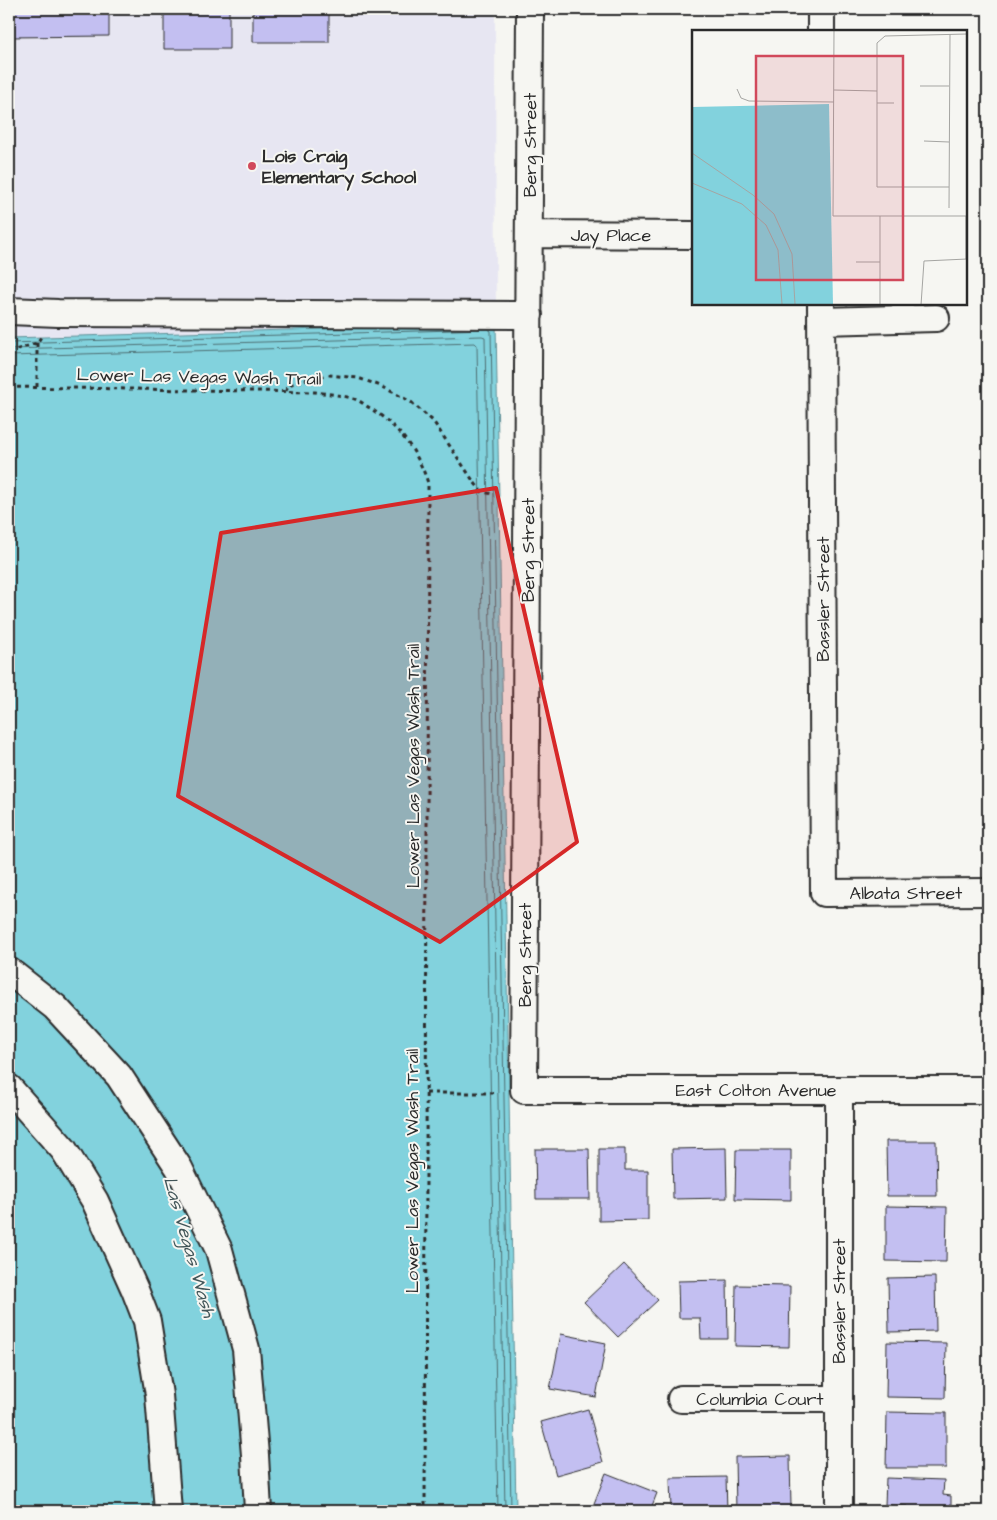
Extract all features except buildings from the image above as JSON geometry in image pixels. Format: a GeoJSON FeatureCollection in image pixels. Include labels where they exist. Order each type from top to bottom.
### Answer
{"type":"FeatureCollection","features":[{"type":"Feature","properties":{"kind":"street","name":"Berg Street"},"geometry":{"type":"LineString","coordinates":[[524,1090],[530,9]]}},
{"type":"Feature","properties":{"kind":"street"},"geometry":{"type":"LineString","coordinates":[[821,9],[821,30]]}},
{"type":"Feature","properties":{"kind":"street","name":"Jay Place"},"geometry":{"type":"LineString","coordinates":[[530,234],[692,235]]}},
{"type":"Feature","properties":{"kind":"street"},"geometry":{"type":"LineString","coordinates":[[9,311],[58,313],[529,315]]}},
{"type":"Feature","properties":{"kind":"street"},"geometry":{"type":"LineString","coordinates":[[821,312],[936,318]]}},
{"type":"Feature","properties":{"kind":"street","name":"Bassler Street"},"geometry":{"type":"LineString","coordinates":[[821,312],[824,893]]}},
{"type":"Feature","properties":{"kind":"street","name":"Albata Street"},"geometry":{"type":"LineString","coordinates":[[824,893],[988,892]]}},
{"type":"Feature","properties":{"kind":"street"},"geometry":{"type":"LineString","coordinates":[[9,971],[55,1007],[119,1076],[179,1168],[218,1250],[246,1349],[258,1511]]}},
{"type":"Feature","properties":{"kind":"street"},"geometry":{"type":"LineString","coordinates":[[9,1088],[64,1150],[90,1193],[135,1290],[147,1321],[159,1396],[168,1511]]}},
{"type":"Feature","properties":{"kind":"street","name":"East Colton Avenue"},"geometry":{"type":"LineString","coordinates":[[524,1090],[988,1090]]}},
{"type":"Feature","properties":{"kind":"street","name":"Bassler Street"},"geometry":{"type":"LineString","coordinates":[[839,1090],[839,1511]]}},
{"type":"Feature","properties":{"kind":"street","name":"Columbia Court"},"geometry":{"type":"LineString","coordinates":[[681,1399],[839,1399]]}},
{"type":"Feature","properties":{"kind":"path"},"geometry":{"type":"LineString","coordinates":[[37,343],[37,388]]}},
{"type":"Feature","properties":{"kind":"path"},"geometry":{"type":"LineString","coordinates":[[286,391],[288,385],[329,375],[358,378],[381,386],[411,402],[433,421],[482,492],[493,494]]}},
{"type":"Feature","properties":{"kind":"path","name":"Lower Las Vegas Wash Trail"},"geometry":{"type":"LineString","coordinates":[[9,387],[315,392],[357,400],[384,417],[413,448],[422,465],[428,483],[425,1511]]}},
{"type":"Feature","properties":{"kind":"path"},"geometry":{"type":"LineString","coordinates":[[426,1093],[493,1093]]}},
{"type":"Feature","properties":{"kind":"highlighted area"},"geometry":{"type":"Polygon","coordinates":[[[496,488],[577,842],[440,942],[178,796],[221,533],[496,488]]]}},
{"type":"Feature","properties":{"kind":"shaded area","name":"Lois Craig Elementary School"},"geometry":{"type":"Polygon","coordinates":[[[9,9],[495,9],[496,324],[9,338],[9,9]]]}},
{"type":"Feature","properties":{"kind":"water","name":"Las Vegas Wash"},"geometry":{"type":"Polygon","coordinates":[[[496,324],[516,1511],[9,1511],[9,338],[496,324]]]}},
{"type":"Feature","properties":{"kind":"place","name":"Lois Craig Elementary School"},"geometry":{"type":"Point","coordinates":[252,166]}}]}
